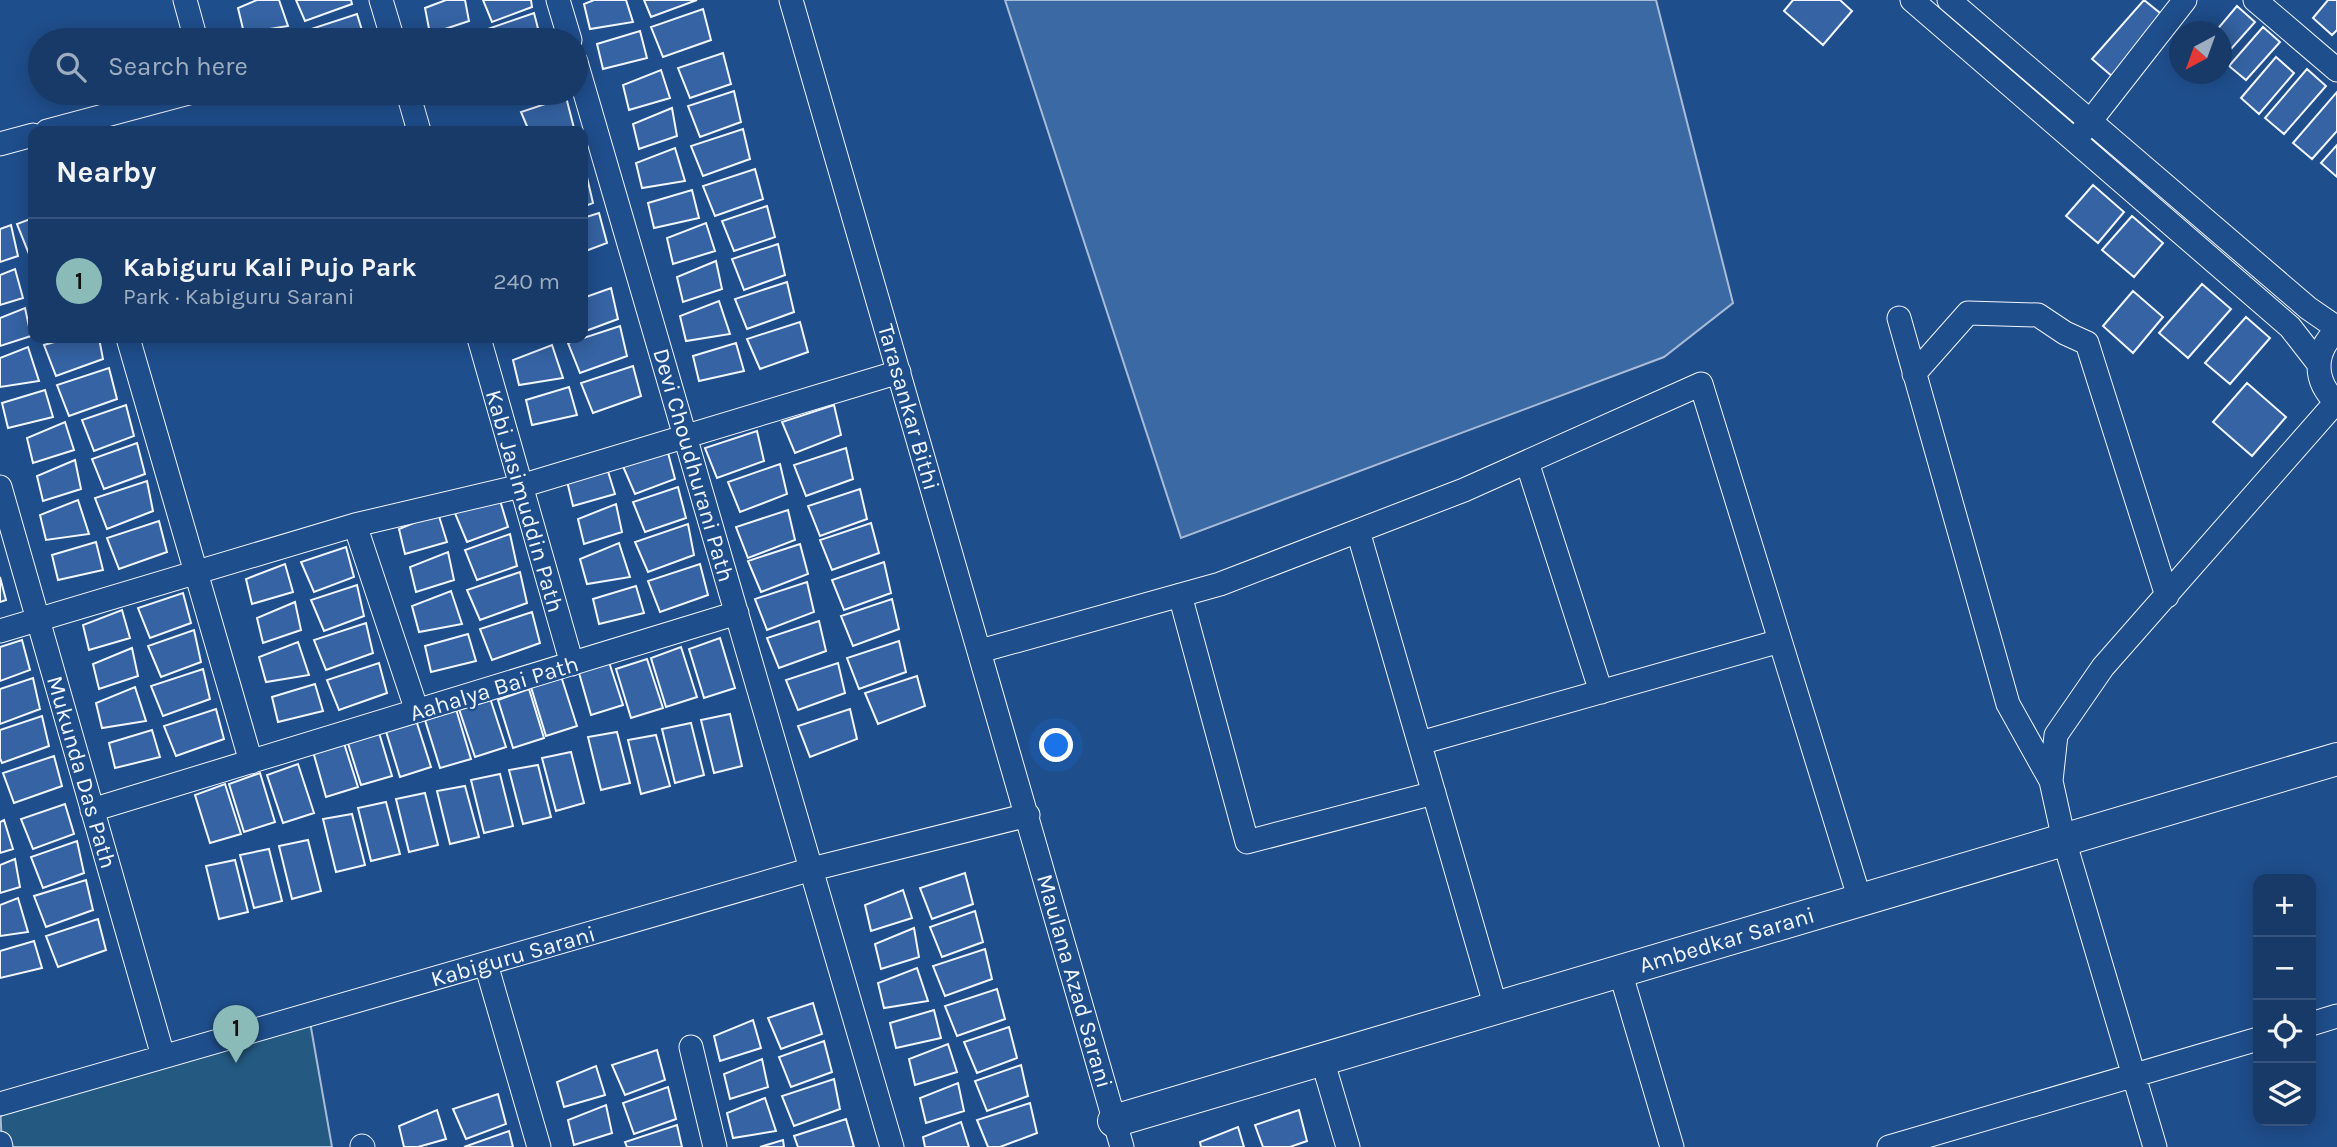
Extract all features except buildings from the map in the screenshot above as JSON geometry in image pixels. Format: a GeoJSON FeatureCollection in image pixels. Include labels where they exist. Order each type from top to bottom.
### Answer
{"type":"FeatureCollection","features":[{"type":"Feature","properties":{"kind":"street"},"geometry":{"type":"LineString","coordinates":[[185,0],[193,28]]}},
{"type":"Feature","properties":{"kind":"street"},"geometry":{"type":"LineString","coordinates":[[382,0],[390,28]]}},
{"type":"Feature","properties":{"kind":"street"},"geometry":{"type":"LineString","coordinates":[[558,0],[566,28]]}},
{"type":"Feature","properties":{"kind":"street","name":"Tarasankar Bithi"},"geometry":{"type":"LineString","coordinates":[[791,0],[1028,814]]}},
{"type":"Feature","properties":{"kind":"street"},"geometry":{"type":"LineString","coordinates":[[1912,0],[2290,327],[2318,363]]}},
{"type":"Feature","properties":{"kind":"street"},"geometry":{"type":"LineString","coordinates":[[1949,0],[2308,308],[2337,329],[2321,350],[2318,363],[2320,379],[2336,403],[2103,667],[2056,736],[2051,781]]}},
{"type":"Feature","properties":{"kind":"street"},"geometry":{"type":"LineString","coordinates":[[2075,141],[2185,0]]}},
{"type":"Feature","properties":{"kind":"street"},"geometry":{"type":"LineString","coordinates":[[2255,0],[2337,69]]}},
{"type":"Feature","properties":{"kind":"street","name":"Devi Choudhurani Path"},"geometry":{"type":"LineString","coordinates":[[588,103],[892,1147]]}},
{"type":"Feature","properties":{"kind":"street"},"geometry":{"type":"LineString","coordinates":[[72,126],[146,105]]}},
{"type":"Feature","properties":{"kind":"street"},"geometry":{"type":"LineString","coordinates":[[411,105],[418,126]]}},
{"type":"Feature","properties":{"kind":"street"},"geometry":{"type":"LineString","coordinates":[[0,144],[28,136]]}},
{"type":"Feature","properties":{"kind":"street"},"geometry":{"type":"LineString","coordinates":[[1914,374],[1968,313],[2038,315],[2065,333],[2087,343],[2166,596]]}},
{"type":"Feature","properties":{"kind":"street"},"geometry":{"type":"LineString","coordinates":[[1899,318],[2008,704],[2051,781],[2064,840],[2155,1147]]}},
{"type":"Feature","properties":{"kind":"street"},"geometry":{"type":"LineString","coordinates":[[129,343],[251,762]]}},
{"type":"Feature","properties":{"kind":"street","name":"Kabi Jasimuddin Path"},"geometry":{"type":"LineString","coordinates":[[479,343],[572,664]]}},
{"type":"Feature","properties":{"kind":"street"},"geometry":{"type":"LineString","coordinates":[[0,632],[355,526],[521,486],[899,372]]}},
{"type":"Feature","properties":{"kind":"street"},"geometry":{"type":"LineString","coordinates":[[980,651],[1220,584],[1464,490],[1701,384],[1860,900]]}},
{"type":"Feature","properties":{"kind":"street"},"geometry":{"type":"LineString","coordinates":[[1527,462],[1601,692]]}},
{"type":"Feature","properties":{"kind":"street","name":"Mukunda Das Path"},"geometry":{"type":"LineString","coordinates":[[0,487],[163,1056]]}},
{"type":"Feature","properties":{"kind":"street"},"geometry":{"type":"LineString","coordinates":[[355,526],[417,711]]}},
{"type":"Feature","properties":{"kind":"street"},"geometry":{"type":"LineString","coordinates":[[1359,531],[1496,1008]]}},
{"type":"Feature","properties":{"kind":"street"},"geometry":{"type":"LineString","coordinates":[[1180,595],[1247,842],[1434,793]]}},
{"type":"Feature","properties":{"kind":"street","name":"Aahalya Bai Path"},"geometry":{"type":"LineString","coordinates":[[92,810],[737,613]]}},
{"type":"Feature","properties":{"kind":"street"},"geometry":{"type":"LineString","coordinates":[[1420,743],[1780,641]]}},
{"type":"Feature","properties":{"kind":"street","name":"Ambedkar Sarani"},"geometry":{"type":"LineString","coordinates":[[1118,1134],[1322,1059],[2337,759]]}},
{"type":"Feature","properties":{"kind":"street","name":"Kabiguru Sarani"},"geometry":{"type":"LineString","coordinates":[[0,1104],[812,869],[1028,814]]}},
{"type":"Feature","properties":{"kind":"street","name":"Maulana Azad Sarani"},"geometry":{"type":"LineString","coordinates":[[1028,814],[1118,1134]]}},
{"type":"Feature","properties":{"kind":"street"},"geometry":{"type":"LineString","coordinates":[[485,964],[539,1147]]}},
{"type":"Feature","properties":{"kind":"street"},"geometry":{"type":"LineString","coordinates":[[1620,971],[1672,1147]]}},
{"type":"Feature","properties":{"kind":"street"},"geometry":{"type":"LineString","coordinates":[[2316,1022],[2337,1016]]}},
{"type":"Feature","properties":{"kind":"street"},"geometry":{"type":"LineString","coordinates":[[1889,1147],[2253,1040]]}},
{"type":"Feature","properties":{"kind":"street"},"geometry":{"type":"LineString","coordinates":[[691,1047],[715,1147]]}},
{"type":"Feature","properties":{"kind":"street"},"geometry":{"type":"LineString","coordinates":[[1322,1059],[1348,1147]]}},
{"type":"Feature","properties":{"kind":"shaded area"},"geometry":{"type":"Polygon","coordinates":[[[1005,0],[1656,0],[1733,303],[1664,357],[1181,538],[1005,0]]]}},
{"type":"Feature","properties":{"kind":"shaded area"},"geometry":{"type":"Polygon","coordinates":[[[310,1022],[332,1147],[2,1147],[0,1104],[310,1022]]]}},
{"type":"Feature","properties":{"kind":"place","name":"Kabiguru Kali Pujo Park"},"geometry":{"type":"Point","coordinates":[236,1063]}}]}
